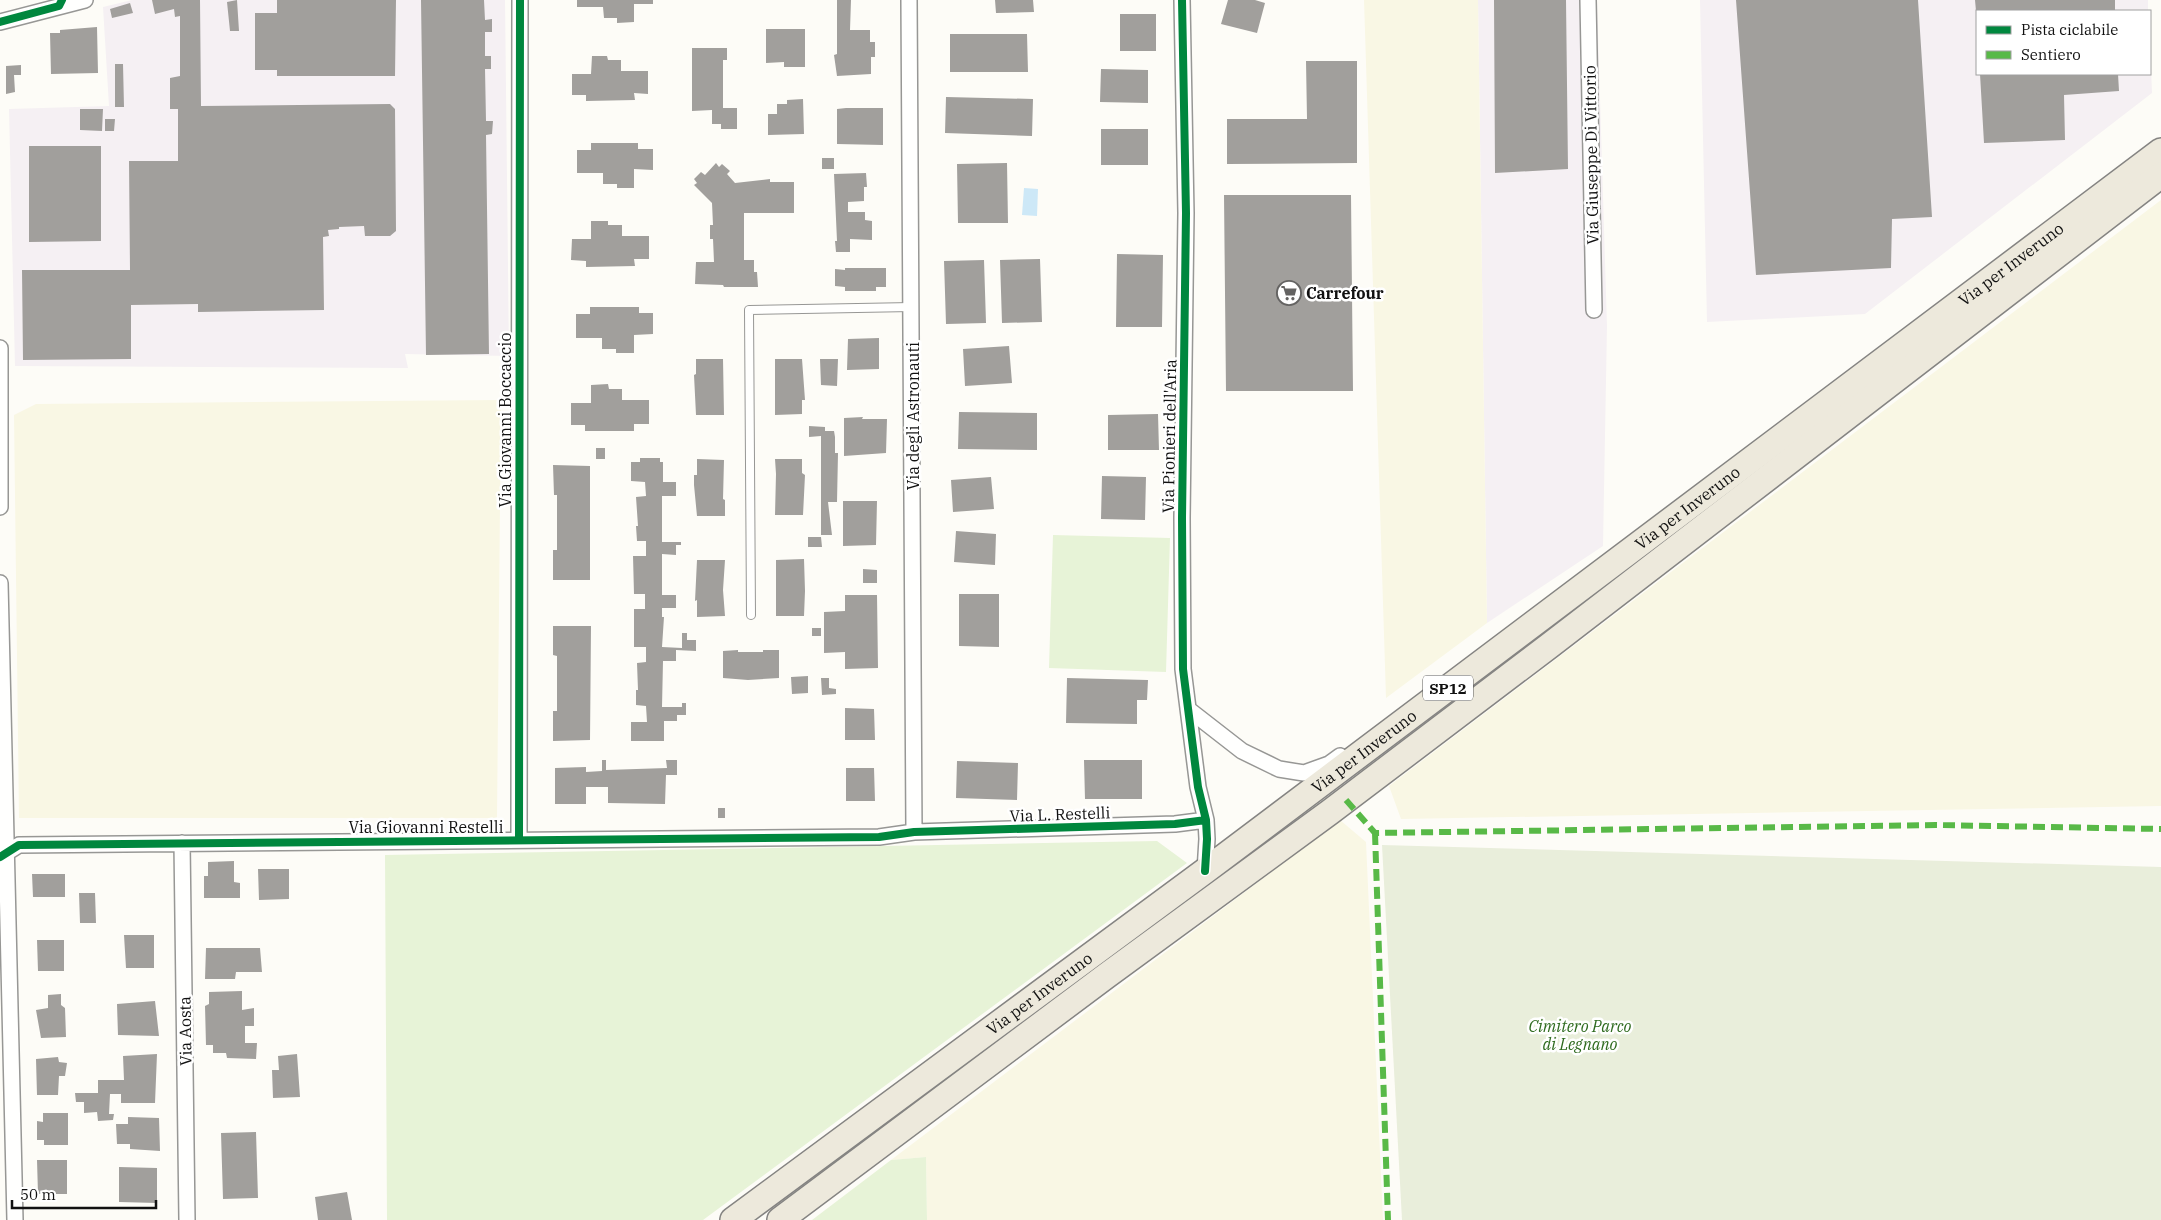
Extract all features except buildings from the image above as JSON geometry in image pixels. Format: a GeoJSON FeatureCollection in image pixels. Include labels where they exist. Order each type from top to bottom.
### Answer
{"type":"FeatureCollection","features":[{"type":"Feature","properties":{"kind":"main road","name":"Via per Inveruno"},"geometry":{"type":"LineString","coordinates":[[733,1220],[1205,871],[2161,151]]}},
{"type":"Feature","properties":{"kind":"main road","name":"Via per Inveruno"},"geometry":{"type":"LineString","coordinates":[[780,1220],[1130,958],[1322,818],[1549,646],[2161,175]]}},
{"type":"Feature","properties":{"kind":"street"},"geometry":{"type":"LineString","coordinates":[[0,22],[85,0]]}},
{"type":"Feature","properties":{"kind":"street","name":"Via Giovanni Boccaccio"},"geometry":{"type":"LineString","coordinates":[[519,840],[520,0]]}},
{"type":"Feature","properties":{"kind":"street","name":"Via degli Astronauti"},"geometry":{"type":"LineString","coordinates":[[909,0],[914,832]]}},
{"type":"Feature","properties":{"kind":"street","name":"Via Pionieri dell'Aria"},"geometry":{"type":"LineString","coordinates":[[1182,0],[1186,213],[1182,518],[1183,660],[1198,787],[1206,820],[1208,838],[1205,871]]}},
{"type":"Feature","properties":{"kind":"street","name":"Via Giuseppe Di Vittorio"},"geometry":{"type":"LineString","coordinates":[[1588,0],[1594,310]]}},
{"type":"Feature","properties":{"kind":"street"},"geometry":{"type":"LineString","coordinates":[[0,348],[0,507]]}},
{"type":"Feature","properties":{"kind":"street"},"geometry":{"type":"LineString","coordinates":[[1188,709],[1242,751],[1279,769],[1304,773],[1329,764],[1581,578],[1618,560]]}},
{"type":"Feature","properties":{"kind":"street"},"geometry":{"type":"LineString","coordinates":[[0,583],[3,855],[15,1220]]}},
{"type":"Feature","properties":{"kind":"street","name":"Via L. Restelli"},"geometry":{"type":"LineString","coordinates":[[914,832],[1175,824],[1206,820]]}},
{"type":"Feature","properties":{"kind":"street","name":"Via Giovanni Restelli"},"geometry":{"type":"LineString","coordinates":[[3,855],[19,846],[879,837],[914,832]]}},
{"type":"Feature","properties":{"kind":"street","name":"Via Aosta"},"geometry":{"type":"LineString","coordinates":[[182,843],[187,1220]]}},
{"type":"Feature","properties":{"kind":"lane"},"geometry":{"type":"LineString","coordinates":[[751,615],[749,310],[912,307]]}},
{"type":"Feature","properties":{"kind":"shaded area"},"geometry":{"type":"Polygon","coordinates":[[[132,0],[505,0],[509,356],[405,354],[408,368],[15,366],[9,109],[109,106],[103,7],[132,0]]]}},
{"type":"Feature","properties":{"kind":"shaded area"},"geometry":{"type":"Polygon","coordinates":[[[1364,0],[1478,0],[1487,623],[1386,698],[1364,0]]]}},
{"type":"Feature","properties":{"kind":"shaded area"},"geometry":{"type":"Polygon","coordinates":[[[1478,0],[1597,0],[1607,326],[1603,546],[1487,623],[1478,0]]]}},
{"type":"Feature","properties":{"kind":"shaded area"},"geometry":{"type":"Polygon","coordinates":[[[1700,0],[2148,0],[2148,10],[1976,10],[1976,75],[2151,75],[2151,68],[2152,93],[1865,314],[1707,322],[1700,0]]]}},
{"type":"Feature","properties":{"kind":"shaded area"},"geometry":{"type":"Polygon","coordinates":[[[2161,200],[2161,806],[1401,819],[1389,786],[2161,200]]]}},
{"type":"Feature","properties":{"kind":"shaded area"},"geometry":{"type":"Polygon","coordinates":[[[501,400],[497,818],[19,818],[14,415],[36,404],[501,400]]]}},
{"type":"Feature","properties":{"kind":"shaded area"},"geometry":{"type":"Polygon","coordinates":[[[1340,820],[1366,842],[1383,1220],[927,1220],[926,1157],[891,1160],[1340,820]]]}},
{"type":"Feature","properties":{"kind":"green space"},"geometry":{"type":"Polygon","coordinates":[[[1053,535],[1170,538],[1166,672],[1049,668],[1053,535]]]}},
{"type":"Feature","properties":{"kind":"green space"},"geometry":{"type":"Polygon","coordinates":[[[1157,841],[1187,863],[703,1220],[387,1220],[385,855],[1157,841]]]}},
{"type":"Feature","properties":{"kind":"green space","name":"Cimitero Parco di Legnano"},"geometry":{"type":"Polygon","coordinates":[[[1382,845],[2161,867],[2161,1220],[1402,1220],[1382,845]]]}},
{"type":"Feature","properties":{"kind":"green space"},"geometry":{"type":"Polygon","coordinates":[[[926,1157],[927,1220],[812,1220],[891,1160],[926,1157]]]}},
{"type":"Feature","properties":{"kind":"water"},"geometry":{"type":"Polygon","coordinates":[[[1024,188],[1038,189],[1037,216],[1022,215],[1024,188]]]}},
{"type":"Feature","properties":{"kind":"marked path"},"geometry":{"type":"LineString","coordinates":[[1346,800],[1375,833],[1936,825],[2161,829]]}},
{"type":"Feature","properties":{"kind":"marked path"},"geometry":{"type":"LineString","coordinates":[[1375,833],[1388,1220]]}},
{"type":"Feature","properties":{"kind":"cycle path"},"geometry":{"type":"LineString","coordinates":[[0,22],[59,6],[62,0]]}},
{"type":"Feature","properties":{"kind":"cycle path"},"geometry":{"type":"LineString","coordinates":[[519,840],[520,0]]}},
{"type":"Feature","properties":{"kind":"cycle path"},"geometry":{"type":"LineString","coordinates":[[1182,0],[1186,213],[1182,518],[1183,669],[1198,787],[1206,820],[1205,871]]}},
{"type":"Feature","properties":{"kind":"cycle path"},"geometry":{"type":"LineString","coordinates":[[0,857],[19,845],[879,837],[914,832],[1175,824],[1206,820]]}},
{"type":"Feature","properties":{"kind":"place","name":"Carrefour"},"geometry":{"type":"Point","coordinates":[1289,293]}}]}
